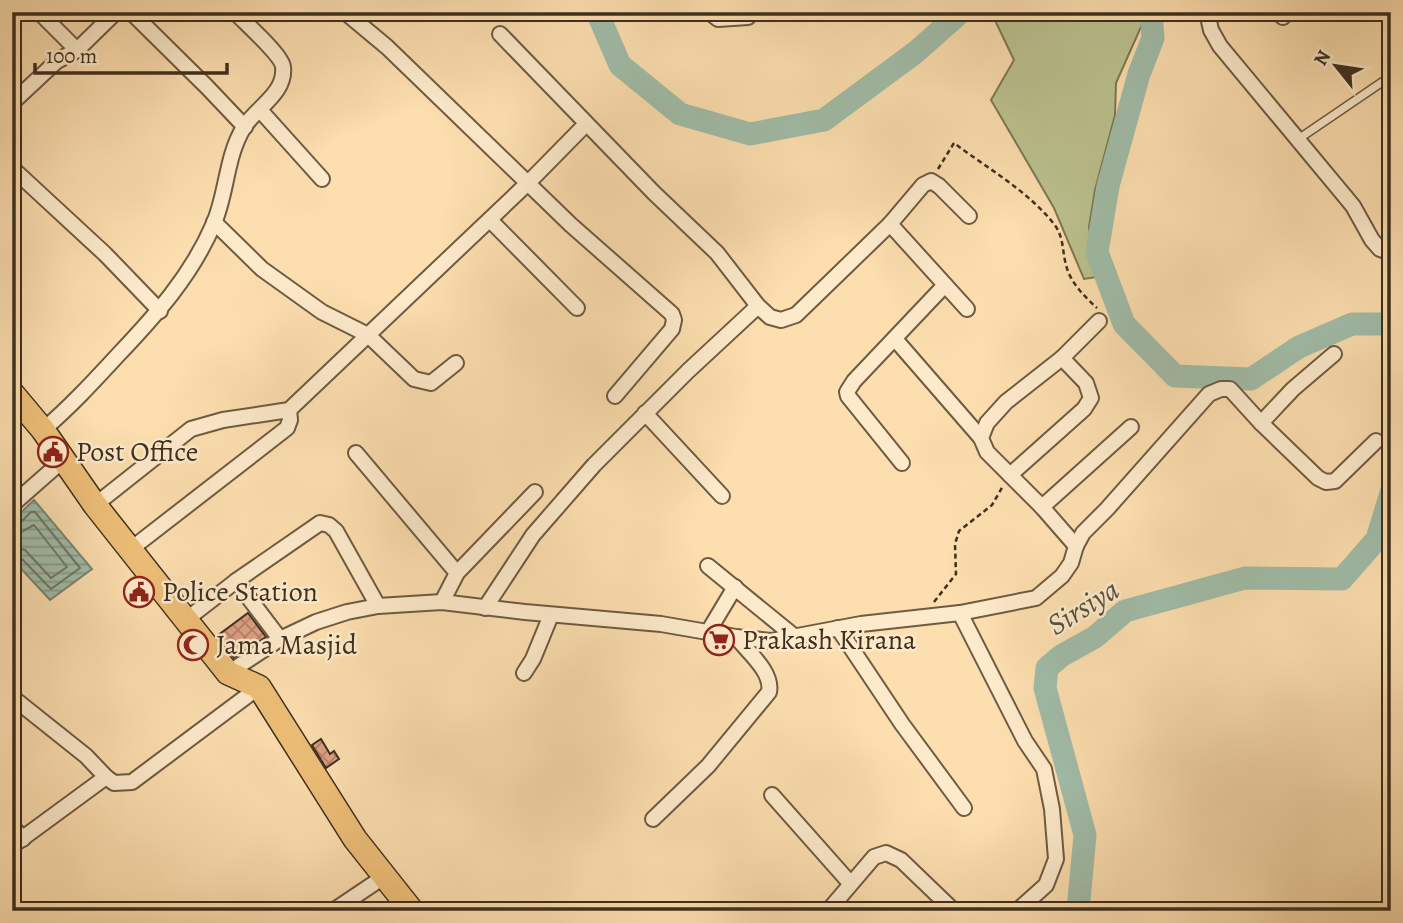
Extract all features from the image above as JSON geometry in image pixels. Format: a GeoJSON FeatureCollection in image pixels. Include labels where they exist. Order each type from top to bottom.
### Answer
{"type":"FeatureCollection","features":[{"type":"Feature","properties":{"kind":"main road"},"geometry":{"type":"LineString","coordinates":[[12,393],[43,430],[94,505],[228,673],[259,687],[355,839],[412,911]]}},
{"type":"Feature","properties":{"kind":"street"},"geometry":{"type":"LineString","coordinates":[[38,12],[77,50]]}},
{"type":"Feature","properties":{"kind":"street"},"geometry":{"type":"LineString","coordinates":[[12,103],[57,61],[77,50],[117,12]]}},
{"type":"Feature","properties":{"kind":"street"},"geometry":{"type":"LineString","coordinates":[[131,12],[244,127]]}},
{"type":"Feature","properties":{"kind":"street"},"geometry":{"type":"LineString","coordinates":[[43,430],[69,407],[160,311],[180,285],[215,222],[234,152],[244,127],[278,89],[284,77],[283,62],[234,12]]}},
{"type":"Feature","properties":{"kind":"street"},"geometry":{"type":"LineString","coordinates":[[345,12],[387,47],[571,225],[672,314],[672,329],[615,396]]}},
{"type":"Feature","properties":{"kind":"street"},"geometry":{"type":"LineString","coordinates":[[709,12],[718,19],[748,17]]}},
{"type":"Feature","properties":{"kind":"street"},"geometry":{"type":"LineString","coordinates":[[1207,12],[1211,30],[1220,46],[1353,206],[1372,240],[1380,249],[1391,253]]}},
{"type":"Feature","properties":{"kind":"street"},"geometry":{"type":"LineString","coordinates":[[500,34],[586,124],[717,253],[758,306],[770,317],[781,320],[796,315],[890,224],[923,185],[931,181],[939,186],[970,216]]}},
{"type":"Feature","properties":{"kind":"street"},"geometry":{"type":"LineString","coordinates":[[260,110],[322,180]]}},
{"type":"Feature","properties":{"kind":"street"},"geometry":{"type":"LineString","coordinates":[[94,505],[191,429],[223,420],[289,410],[490,220],[586,124]]}},
{"type":"Feature","properties":{"kind":"street"},"geometry":{"type":"LineString","coordinates":[[12,168],[105,254],[160,311]]}},
{"type":"Feature","properties":{"kind":"street"},"geometry":{"type":"LineString","coordinates":[[490,220],[577,308]]}},
{"type":"Feature","properties":{"kind":"street"},"geometry":{"type":"LineString","coordinates":[[215,222],[262,269],[322,312],[368,335],[414,379],[431,383],[456,363]]}},
{"type":"Feature","properties":{"kind":"street"},"geometry":{"type":"LineString","coordinates":[[890,224],[967,309]]}},
{"type":"Feature","properties":{"kind":"street"},"geometry":{"type":"LineString","coordinates":[[902,463],[847,392],[945,285]]}},
{"type":"Feature","properties":{"kind":"street"},"geometry":{"type":"LineString","coordinates":[[485,608],[533,535],[594,465],[688,370],[758,306]]}},
{"type":"Feature","properties":{"kind":"street"},"geometry":{"type":"LineString","coordinates":[[982,438],[987,423],[1006,402],[1062,358],[1099,321]]}},
{"type":"Feature","properties":{"kind":"street"},"geometry":{"type":"LineString","coordinates":[[895,339],[982,438],[987,452],[1042,507],[1076,546]]}},
{"type":"Feature","properties":{"kind":"street"},"geometry":{"type":"LineString","coordinates":[[1261,422],[1293,389],[1334,354]]}},
{"type":"Feature","properties":{"kind":"street"},"geometry":{"type":"LineString","coordinates":[[1010,475],[1084,409],[1091,398],[1086,383],[1062,358]]}},
{"type":"Feature","properties":{"kind":"street"},"geometry":{"type":"LineString","coordinates":[[228,673],[280,639],[316,622],[379,606],[442,602],[661,624],[771,641],[838,628],[960,613],[1036,598],[1062,576],[1071,563],[1083,533],[1209,394],[1230,389],[1318,478],[1326,482],[1335,481],[1376,440]]}},
{"type":"Feature","properties":{"kind":"street"},"geometry":{"type":"LineString","coordinates":[[131,549],[286,428],[289,410]]}},
{"type":"Feature","properties":{"kind":"street"},"geometry":{"type":"LineString","coordinates":[[645,413],[722,496]]}},
{"type":"Feature","properties":{"kind":"street"},"geometry":{"type":"LineString","coordinates":[[1042,507],[1131,427]]}},
{"type":"Feature","properties":{"kind":"street"},"geometry":{"type":"LineString","coordinates":[[356,453],[457,573]]}},
{"type":"Feature","properties":{"kind":"street"},"geometry":{"type":"LineString","coordinates":[[12,505],[62,461]]}},
{"type":"Feature","properties":{"kind":"street"},"geometry":{"type":"LineString","coordinates":[[442,602],[457,573],[535,492]]}},
{"type":"Feature","properties":{"kind":"street"},"geometry":{"type":"LineString","coordinates":[[187,619],[236,580],[320,523],[336,531],[379,606]]}},
{"type":"Feature","properties":{"kind":"street"},"geometry":{"type":"LineString","coordinates":[[708,566],[795,637]]}},
{"type":"Feature","properties":{"kind":"street"},"geometry":{"type":"LineString","coordinates":[[236,580],[280,639]]}},
{"type":"Feature","properties":{"kind":"street"},"geometry":{"type":"LineString","coordinates":[[708,632],[735,587]]}},
{"type":"Feature","properties":{"kind":"street"},"geometry":{"type":"LineString","coordinates":[[960,613],[1025,741],[1044,769],[1052,809],[1056,859],[1046,885],[1017,911]]}},
{"type":"Feature","properties":{"kind":"street"},"geometry":{"type":"LineString","coordinates":[[524,673],[533,659],[551,615]]}},
{"type":"Feature","properties":{"kind":"street"},"geometry":{"type":"LineString","coordinates":[[838,628],[902,724],[964,808]]}},
{"type":"Feature","properties":{"kind":"street"},"geometry":{"type":"LineString","coordinates":[[653,819],[708,766],[769,692],[768,676],[736,637]]}},
{"type":"Feature","properties":{"kind":"street"},"geometry":{"type":"LineString","coordinates":[[12,697],[86,756],[114,783],[132,782],[259,687]]}},
{"type":"Feature","properties":{"kind":"street"},"geometry":{"type":"LineString","coordinates":[[12,826],[18,843],[106,777]]}},
{"type":"Feature","properties":{"kind":"street"},"geometry":{"type":"LineString","coordinates":[[772,795],[850,883]]}},
{"type":"Feature","properties":{"kind":"street"},"geometry":{"type":"LineString","coordinates":[[828,911],[874,857],[886,853],[893,855],[954,911]]}},
{"type":"Feature","properties":{"kind":"street"},"geometry":{"type":"LineString","coordinates":[[333,911],[384,876]]}},
{"type":"Feature","properties":{"kind":"lane"},"geometry":{"type":"LineString","coordinates":[[1297,140],[1391,76]]}},
{"type":"Feature","properties":{"kind":"path"},"geometry":{"type":"LineString","coordinates":[[931,181],[954,144],[1026,197],[1055,225],[1063,243],[1066,267],[1081,293],[1099,309],[1099,321]]}},
{"type":"Feature","properties":{"kind":"path"},"geometry":{"type":"LineString","coordinates":[[929,615],[934,600],[956,574],[955,544],[959,531],[992,505],[1010,475]]}},
{"type":"Feature","properties":{"kind":"green space"},"geometry":{"type":"Polygon","coordinates":[[[991,12],[1143,12],[1145,18],[1116,83],[1115,115],[1095,190],[1089,227],[1097,277],[1084,279],[1054,208],[991,100],[1014,60],[991,12]]]}},
{"type":"Feature","properties":{"kind":"water"},"geometry":{"type":"Polygon","coordinates":[[[34,500],[92,569],[50,600],[12,559],[12,521],[34,500]]]}},
{"type":"Feature","properties":{"kind":"building"},"geometry":{"type":"Polygon","coordinates":[[[248,613],[266,637],[234,658],[217,636],[248,613]]]}},
{"type":"Feature","properties":{"kind":"building"},"geometry":{"type":"Polygon","coordinates":[[[321,739],[330,754],[334,751],[339,759],[326,768],[312,745],[321,739]]]}},
{"type":"Feature","properties":{"kind":"waterway","name":"Sirsiya"},"geometry":{"type":"LineString","coordinates":[[597,12],[620,65],[680,114],[750,134],[824,120],[916,52],[961,12]]}},
{"type":"Feature","properties":{"kind":"waterway","name":"Sirsiya"},"geometry":{"type":"LineString","coordinates":[[1151,12],[1153,38],[1139,74],[1108,186],[1097,252],[1124,324],[1175,376],[1251,379],[1299,347],[1352,324],[1391,324]]}},
{"type":"Feature","properties":{"kind":"waterway","name":"Sirsiya"},"geometry":{"type":"LineString","coordinates":[[1078,911],[1085,835],[1045,688],[1047,668],[1061,656],[1095,637],[1125,611],[1245,578],[1342,579],[1377,539],[1391,493]]}},
{"type":"Feature","properties":{"kind":"place","name":"Post Office"},"geometry":{"type":"Point","coordinates":[53,452]}},
{"type":"Feature","properties":{"kind":"place","name":"Police Station"},"geometry":{"type":"Point","coordinates":[139,592]}},
{"type":"Feature","properties":{"kind":"place","name":"Prakash Kirana"},"geometry":{"type":"Point","coordinates":[719,640]}},
{"type":"Feature","properties":{"kind":"place","name":"Jama Masjid"},"geometry":{"type":"Point","coordinates":[193,645]}}]}
